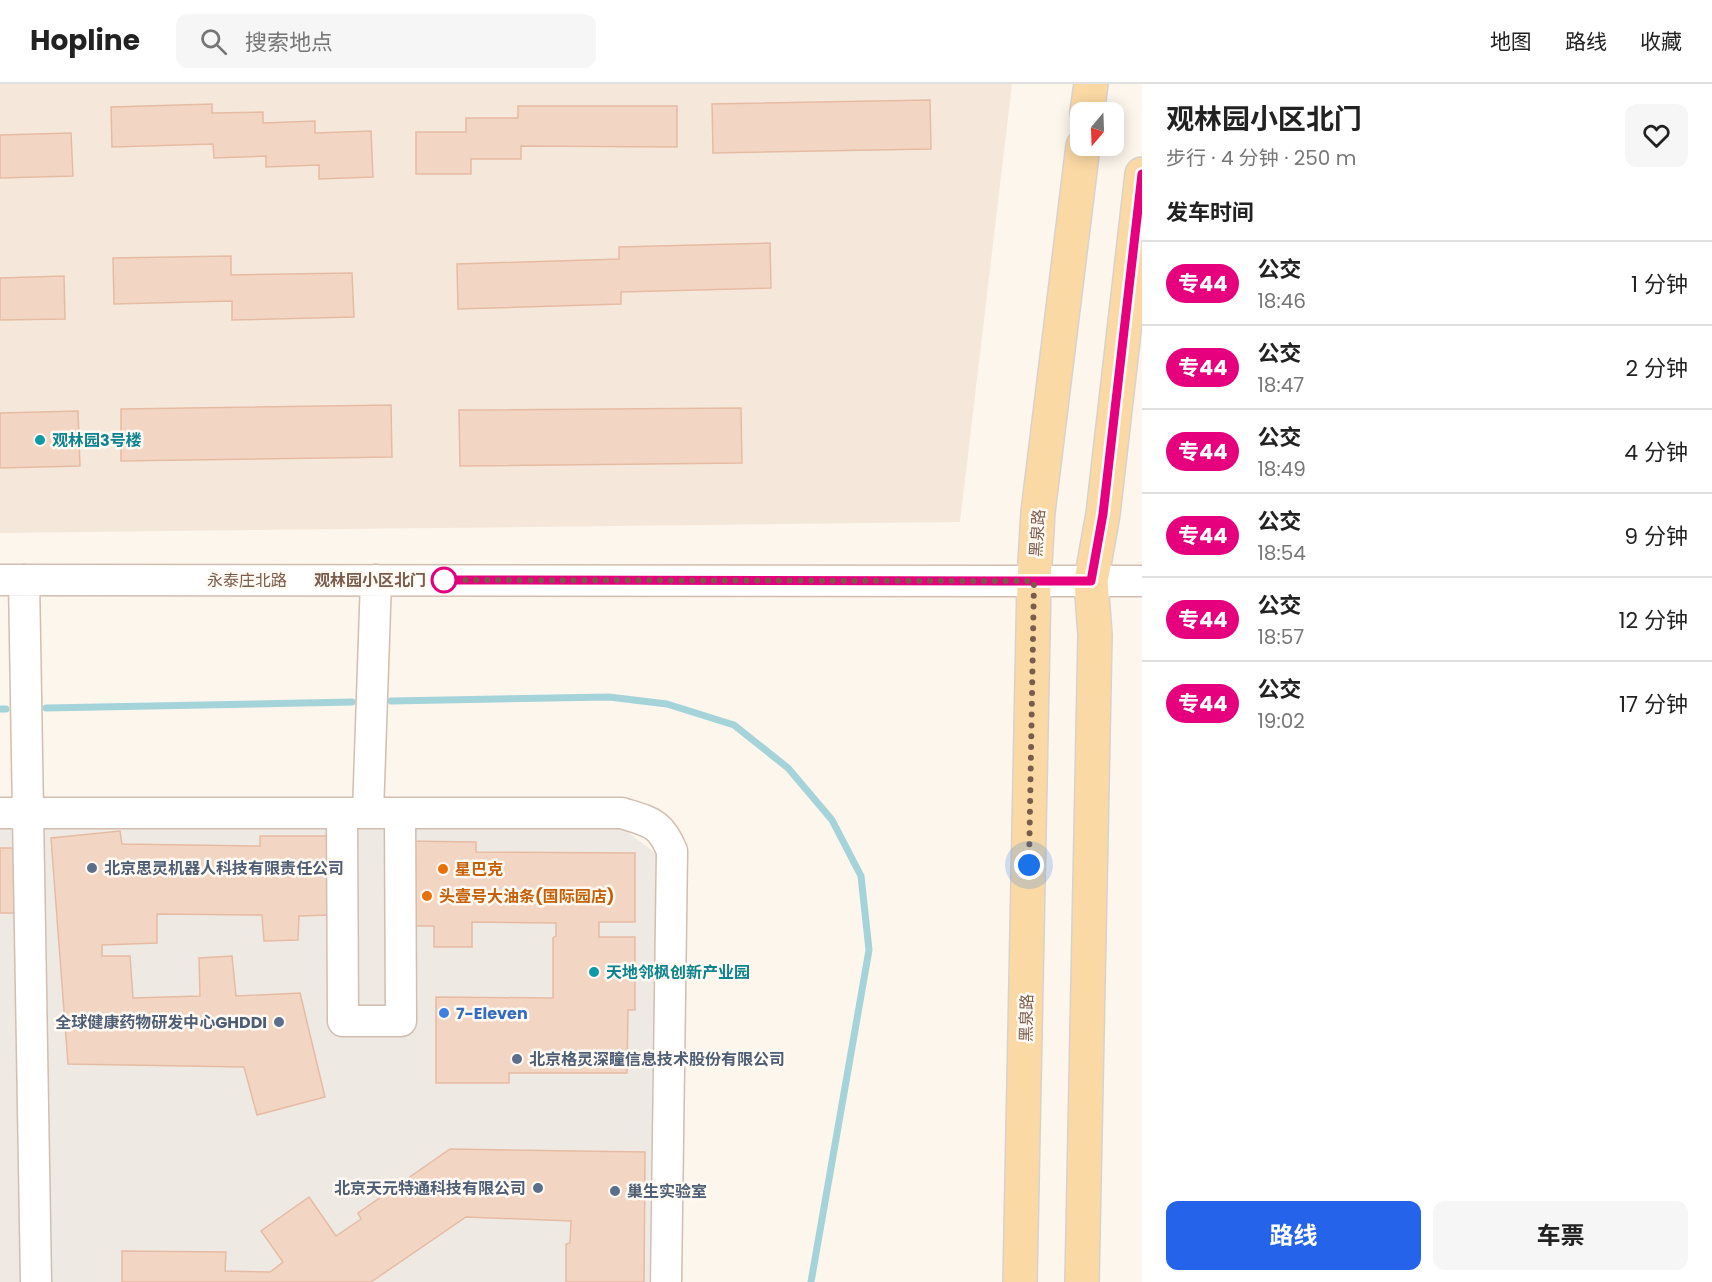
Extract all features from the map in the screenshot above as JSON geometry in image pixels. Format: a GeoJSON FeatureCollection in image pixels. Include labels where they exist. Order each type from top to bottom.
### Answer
{"type":"FeatureCollection","features":[{"type":"Feature","properties":{"kind":"main road"},"geometry":{"type":"LineString","coordinates":[[1088,102],[1091,84]]}},
{"type":"Feature","properties":{"kind":"main road","name":"黑泉路"},"geometry":{"type":"LineString","coordinates":[[1020,1282],[1034,581],[1038,512],[1082,156]]}},
{"type":"Feature","properties":{"kind":"main road"},"geometry":{"type":"LineString","coordinates":[[1082,1282],[1094,657],[1091,581],[1103,514],[1142,174]]}},
{"type":"Feature","properties":{"kind":"street","name":"永泰庄北路"},"geometry":{"type":"LineString","coordinates":[[12,580],[1142,581]]}},
{"type":"Feature","properties":{"kind":"street"},"geometry":{"type":"LineString","coordinates":[[12,580],[14,813],[36,1282]]}},
{"type":"Feature","properties":{"kind":"street"},"geometry":{"type":"LineString","coordinates":[[376,580],[355,813],[343,1021],[401,1021],[400,813]]}},
{"type":"Feature","properties":{"kind":"street"},"geometry":{"type":"LineString","coordinates":[[14,813],[622,813],[652,823],[665,834],[672,851],[666,1282]]}},
{"type":"Feature","properties":{"kind":"shaded area"},"geometry":{"type":"Polygon","coordinates":[[[0,84],[1012,84],[960,522],[0,533],[0,84]]]}},
{"type":"Feature","properties":{"kind":"shaded area"},"geometry":{"type":"Polygon","coordinates":[[[622,828],[657,854],[649,1282],[0,1282],[0,829],[622,828]]]}},
{"type":"Feature","properties":{"kind":"building"},"geometry":{"type":"Polygon","coordinates":[[[930,100],[931,149],[713,153],[712,104],[930,100]]]}},
{"type":"Feature","properties":{"kind":"building"},"geometry":{"type":"Polygon","coordinates":[[[212,104],[212,113],[263,112],[263,123],[315,121],[315,133],[371,131],[373,177],[319,179],[319,165],[266,167],[266,156],[214,158],[213,144],[112,147],[111,107],[212,104]]]}},
{"type":"Feature","properties":{"kind":"building"},"geometry":{"type":"Polygon","coordinates":[[[518,106],[677,106],[677,147],[521,146],[521,159],[471,159],[471,174],[416,174],[416,132],[466,132],[466,118],[518,118],[518,106]]]}},
{"type":"Feature","properties":{"kind":"building"},"geometry":{"type":"Polygon","coordinates":[[[71,133],[73,176],[0,178],[0,135],[71,133]]]}},
{"type":"Feature","properties":{"kind":"building"},"geometry":{"type":"Polygon","coordinates":[[[770,243],[771,288],[621,292],[621,304],[458,309],[457,264],[619,259],[619,247],[770,243]]]}},
{"type":"Feature","properties":{"kind":"building"},"geometry":{"type":"Polygon","coordinates":[[[231,256],[231,275],[352,273],[354,317],[232,320],[232,301],[114,304],[113,258],[231,256]]]}},
{"type":"Feature","properties":{"kind":"building"},"geometry":{"type":"Polygon","coordinates":[[[64,276],[65,319],[0,320],[0,278],[64,276]]]}},
{"type":"Feature","properties":{"kind":"building"},"geometry":{"type":"Polygon","coordinates":[[[391,405],[392,457],[121,461],[121,409],[391,405]]]}},
{"type":"Feature","properties":{"kind":"building"},"geometry":{"type":"Polygon","coordinates":[[[741,408],[742,463],[460,466],[459,410],[741,408]]]}},
{"type":"Feature","properties":{"kind":"building","name":"观林园3号楼"},"geometry":{"type":"Polygon","coordinates":[[[78,411],[80,466],[0,468],[0,413],[78,411]]]}},
{"type":"Feature","properties":{"kind":"building"},"geometry":{"type":"Polygon","coordinates":[[[120,831],[122,844],[260,846],[260,836],[329,836],[329,915],[299,916],[298,940],[264,941],[262,915],[157,914],[157,943],[102,945],[102,956],[130,956],[133,998],[200,996],[199,958],[232,956],[236,996],[300,993],[325,1097],[257,1115],[244,1067],[68,1064],[51,838],[120,831]]]}},
{"type":"Feature","properties":{"kind":"building","name":"天地邻枫创新产业园"},"geometry":{"type":"Polygon","coordinates":[[[407,841],[476,842],[476,852],[635,853],[635,922],[599,922],[599,937],[635,937],[635,1010],[628,1010],[627,1073],[509,1073],[509,1083],[436,1083],[436,997],[553,998],[553,938],[556,936],[556,923],[472,922],[472,947],[434,947],[434,926],[407,926],[407,841]]]}},
{"type":"Feature","properties":{"kind":"building"},"geometry":{"type":"Polygon","coordinates":[[[0,848],[16,848],[14,913],[0,913],[0,848]]]}},
{"type":"Feature","properties":{"kind":"building"},"geometry":{"type":"Polygon","coordinates":[[[450,1149],[645,1152],[644,1282],[566,1282],[566,1244],[570,1243],[571,1221],[466,1217],[371,1282],[122,1282],[122,1251],[226,1252],[225,1271],[270,1272],[283,1262],[261,1231],[309,1197],[336,1236],[361,1219],[358,1213],[450,1149]]]}},
{"type":"Feature","properties":{"kind":"waterway"},"geometry":{"type":"LineString","coordinates":[[391,701],[609,697],[667,704],[734,725],[788,768],[832,820],[861,876],[869,950],[811,1282]]}},
{"type":"Feature","properties":{"kind":"waterway"},"geometry":{"type":"LineString","coordinates":[[46,708],[352,702]]}},
{"type":"Feature","properties":{"kind":"waterway"},"geometry":{"type":"LineString","coordinates":[[0,709],[6,709]]}},
{"type":"Feature","properties":{"kind":"bus line","name":"专44"},"geometry":{"type":"LineString","coordinates":[[444,580],[1091,581],[1103,514],[1142,174]]}},
{"type":"Feature","properties":{"kind":"place","name":"观林园3号楼"},"geometry":{"type":"Point","coordinates":[40,440]}},
{"type":"Feature","properties":{"kind":"place","name":"观林园小区北门"},"geometry":{"type":"Point","coordinates":[444,580]}},
{"type":"Feature","properties":{"kind":"place","name":"北京思灵机器人科技有限责任公司"},"geometry":{"type":"Point","coordinates":[92,868]}},
{"type":"Feature","properties":{"kind":"place","name":"星巴克"},"geometry":{"type":"Point","coordinates":[443,869]}},
{"type":"Feature","properties":{"kind":"place","name":"头壹号大油条(国际园店)"},"geometry":{"type":"Point","coordinates":[427,896]}},
{"type":"Feature","properties":{"kind":"place","name":"天地邻枫创新产业园"},"geometry":{"type":"Point","coordinates":[594,972]}},
{"type":"Feature","properties":{"kind":"place","name":"7-Eleven"},"geometry":{"type":"Point","coordinates":[444,1013]}},
{"type":"Feature","properties":{"kind":"place","name":"全球健康药物研发中心GHDDI"},"geometry":{"type":"Point","coordinates":[279,1022]}},
{"type":"Feature","properties":{"kind":"place","name":"北京格灵深瞳信息技术股份有限公司"},"geometry":{"type":"Point","coordinates":[517,1059]}},
{"type":"Feature","properties":{"kind":"place","name":"北京天元特通科技有限公司"},"geometry":{"type":"Point","coordinates":[538,1188]}},
{"type":"Feature","properties":{"kind":"place","name":"巢生实验室"},"geometry":{"type":"Point","coordinates":[615,1191]}},
{"type":"Feature","properties":{"kind":"route"},"geometry":{"type":"LineString","coordinates":[[444,580],[1034,581],[1029,865]]}}]}
